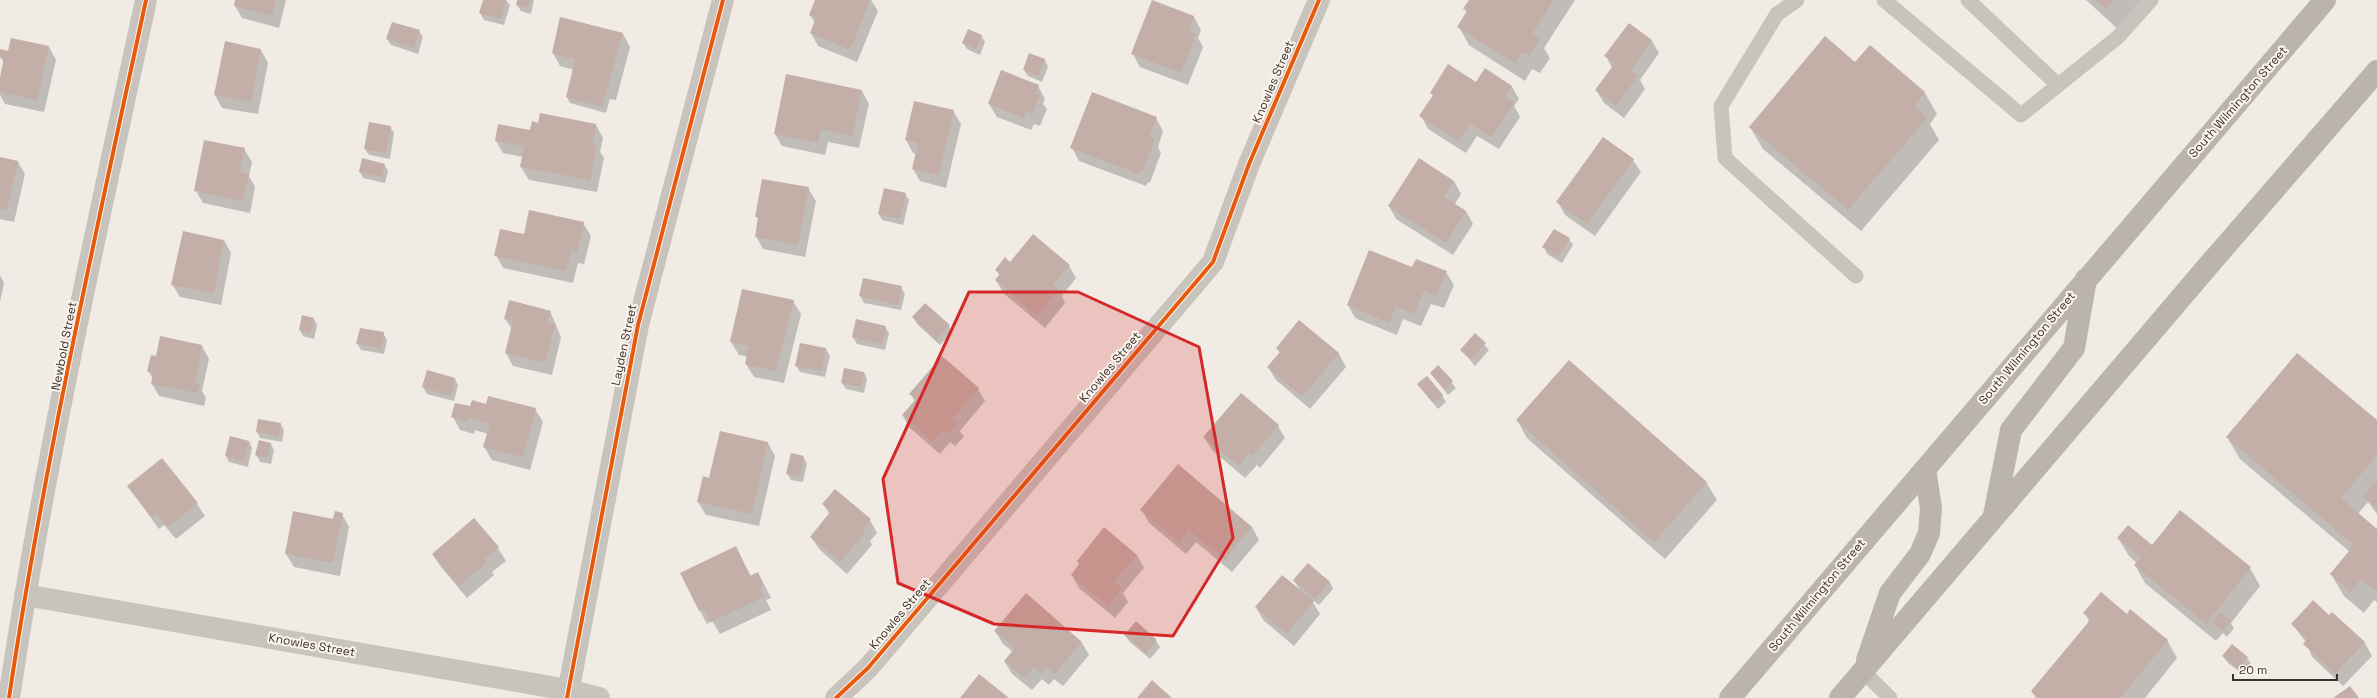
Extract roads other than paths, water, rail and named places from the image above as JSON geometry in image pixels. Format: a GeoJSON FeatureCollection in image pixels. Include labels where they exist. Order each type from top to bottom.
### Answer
{"type":"FeatureCollection","features":[{"type":"Feature","properties":{"kind":"main road","name":"South Wilmington Street"},"geometry":{"type":"LineString","coordinates":[[1730,698],[2086,278],[2326,0]]}},
{"type":"Feature","properties":{"kind":"main road"},"geometry":{"type":"LineString","coordinates":[[1840,698],[2208,266],[2377,71]]}},
{"type":"Feature","properties":{"kind":"main road"},"geometry":{"type":"LineString","coordinates":[[1994,518],[2011,430],[2074,348],[2086,278]]}},
{"type":"Feature","properties":{"kind":"main road"},"geometry":{"type":"LineString","coordinates":[[1863,671],[1890,593],[1920,554],[1929,532],[1931,508],[1925,469]]}},
{"type":"Feature","properties":{"kind":"street","name":"Newbold Street"},"geometry":{"type":"LineString","coordinates":[[9,698],[25,595],[92,256],[146,0]]}},
{"type":"Feature","properties":{"kind":"street","name":"Layden Street"},"geometry":{"type":"LineString","coordinates":[[568,694],[638,325],[723,0]]}},
{"type":"Feature","properties":{"kind":"street","name":"Knowles Street"},"geometry":{"type":"LineString","coordinates":[[836,698],[868,668],[1213,262],[1249,164],[1319,0]]}},
{"type":"Feature","properties":{"kind":"street","name":"Knowles Street"},"geometry":{"type":"LineString","coordinates":[[25,595],[568,694],[599,698]]}},
{"type":"Feature","properties":{"kind":"lane"},"geometry":{"type":"LineString","coordinates":[[1797,0],[1777,14],[1720,106],[1725,158],[1856,276]]}},
{"type":"Feature","properties":{"kind":"lane"},"geometry":{"type":"LineString","coordinates":[[1968,0],[2058,85]]}},
{"type":"Feature","properties":{"kind":"lane"},"geometry":{"type":"LineString","coordinates":[[1892,2],[2021,115],[2118,37],[2151,0]]}},
{"type":"Feature","properties":{"kind":"lane"},"geometry":{"type":"LineString","coordinates":[[1863,671],[1890,698]]}}]}
